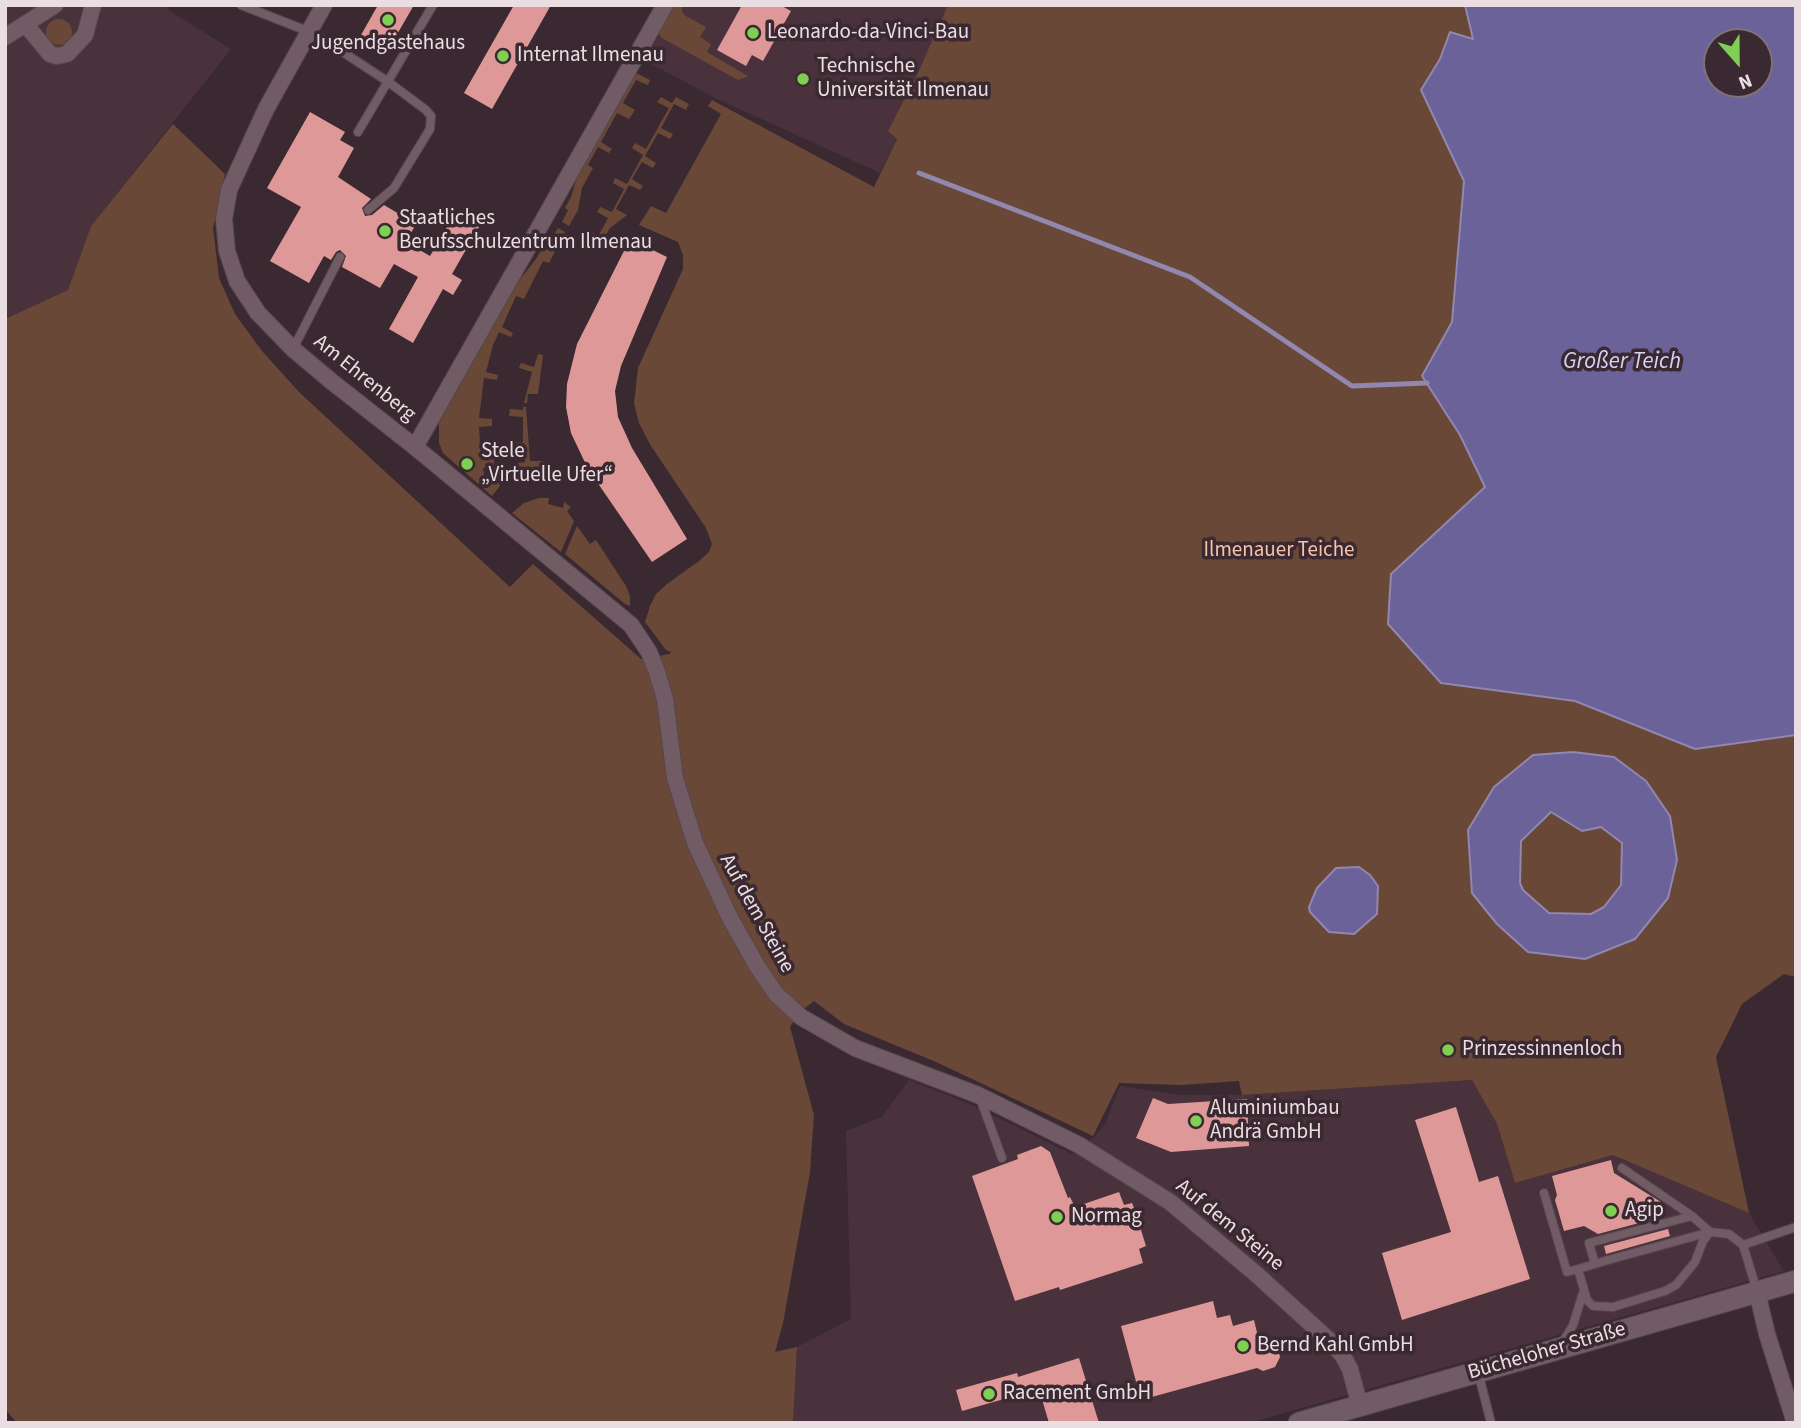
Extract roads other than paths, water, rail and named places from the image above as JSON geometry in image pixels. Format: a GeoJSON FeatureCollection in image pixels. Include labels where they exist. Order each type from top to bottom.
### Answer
{"type":"FeatureCollection","features":[{"type":"Feature","properties":{"kind":"main road","name":"Bücheloher Straße"},"geometry":{"type":"LineString","coordinates":[[1299,1423],[1796,1281]]}},
{"type":"Feature","properties":{"kind":"street"},"geometry":{"type":"LineString","coordinates":[[5,37],[55,5]]}},
{"type":"Feature","properties":{"kind":"street"},"geometry":{"type":"LineString","coordinates":[[26,25],[50,54],[57,57],[67,54],[85,35],[93,5]]}},
{"type":"Feature","properties":{"kind":"street","name":"Am Ehrenberg"},"geometry":{"type":"LineString","coordinates":[[324,5],[243,156],[229,190],[224,219],[227,251],[237,281],[258,313],[293,349],[415,447],[665,5]]}},
{"type":"Feature","properties":{"kind":"street","name":"Auf dem Steine"},"geometry":{"type":"LineString","coordinates":[[415,447],[631,625],[642,639],[665,699],[676,778],[695,843],[730,918],[776,994],[801,1017],[855,1048],[978,1095],[1079,1145],[1128,1174],[1190,1218],[1331,1342],[1350,1369],[1360,1406]]}},
{"type":"Feature","properties":{"kind":"street"},"geometry":{"type":"LineString","coordinates":[[1757,1292],[1795,1423]]}},
{"type":"Feature","properties":{"kind":"lane"},"geometry":{"type":"LineString","coordinates":[[241,5],[310,32],[387,81],[426,110],[430,116],[430,129],[394,188],[368,210]]}},
{"type":"Feature","properties":{"kind":"lane"},"geometry":{"type":"LineString","coordinates":[[358,132],[433,5]]}},
{"type":"Feature","properties":{"kind":"lane"},"geometry":{"type":"LineString","coordinates":[[293,349],[340,257]]}},
{"type":"Feature","properties":{"kind":"lane"},"geometry":{"type":"LineString","coordinates":[[978,1095],[1002,1158]]}},
{"type":"Feature","properties":{"kind":"lane"},"geometry":{"type":"LineString","coordinates":[[1622,1168],[1692,1216],[1710,1232]]}},
{"type":"Feature","properties":{"kind":"lane"},"geometry":{"type":"LineString","coordinates":[[1544,1193],[1567,1272],[1710,1232],[1729,1234],[1743,1245],[1757,1292]]}},
{"type":"Feature","properties":{"kind":"lane"},"geometry":{"type":"LineString","coordinates":[[1595,1264],[1589,1243],[1692,1216]]}},
{"type":"Feature","properties":{"kind":"lane"},"geometry":{"type":"LineString","coordinates":[[1743,1245],[1796,1227]]}},
{"type":"Feature","properties":{"kind":"lane"},"geometry":{"type":"LineString","coordinates":[[1578,1269],[1587,1300],[1593,1306],[1613,1307],[1676,1285],[1686,1275],[1710,1232]]}},
{"type":"Feature","properties":{"kind":"lane"},"geometry":{"type":"LineString","coordinates":[[1558,1349],[1573,1325],[1583,1290]]}},
{"type":"Feature","properties":{"kind":"lane"},"geometry":{"type":"LineString","coordinates":[[1478,1372],[1491,1423]]}},
{"type":"Feature","properties":{"kind":"water","name":"Großer Teich"},"geometry":{"type":"Polygon","coordinates":[[[1465,5],[1796,5],[1796,735],[1695,749],[1575,701],[1441,683],[1388,624],[1391,574],[1485,487],[1460,435],[1422,376],[1452,322],[1464,181],[1421,90],[1440,59],[1450,32],[1473,39],[1465,5]]]}},
{"type":"Feature","properties":{"kind":"water"},"geometry":{"type":"Polygon","coordinates":[[[1573,752],[1614,757],[1646,781],[1670,816],[1677,860],[1668,898],[1635,939],[1585,959],[1528,952],[1497,924],[1472,893],[1468,830],[1494,787],[1533,755],[1573,752]],[[1551,812],[1521,841],[1520,883],[1523,890],[1549,913],[1591,914],[1604,907],[1621,885],[1622,843],[1601,827],[1582,831],[1551,812]]]}},
{"type":"Feature","properties":{"kind":"water"},"geometry":{"type":"Polygon","coordinates":[[[1359,867],[1370,875],[1378,886],[1377,914],[1354,934],[1329,932],[1310,912],[1309,907],[1317,888],[1336,868],[1359,867]]]}},
{"type":"Feature","properties":{"kind":"waterway"},"geometry":{"type":"LineString","coordinates":[[919,173],[1190,277],[1352,386],[1427,383]]}},
{"type":"Feature","properties":{"kind":"place","name":"Jugendgästehaus"},"geometry":{"type":"Point","coordinates":[388,20]}},
{"type":"Feature","properties":{"kind":"place","name":"Leonardo-da-Vinci-Bau"},"geometry":{"type":"Point","coordinates":[753,33]}},
{"type":"Feature","properties":{"kind":"place","name":"Internat Ilmenau"},"geometry":{"type":"Point","coordinates":[503,56]}},
{"type":"Feature","properties":{"kind":"place","name":"Technische Universität Ilmenau"},"geometry":{"type":"Point","coordinates":[803,79]}},
{"type":"Feature","properties":{"kind":"place","name":"Staatliches Berufsschulzentrum Ilmenau"},"geometry":{"type":"Point","coordinates":[385,231]}},
{"type":"Feature","properties":{"kind":"place","name":"Stele „Virtuelle Ufer“"},"geometry":{"type":"Point","coordinates":[467,464]}},
{"type":"Feature","properties":{"kind":"place","name":"Prinzessinnenloch"},"geometry":{"type":"Point","coordinates":[1448,1050]}},
{"type":"Feature","properties":{"kind":"place","name":"Aluminiumbau Andrä GmbH"},"geometry":{"type":"Point","coordinates":[1196,1121]}},
{"type":"Feature","properties":{"kind":"place","name":"Agip"},"geometry":{"type":"Point","coordinates":[1611,1211]}},
{"type":"Feature","properties":{"kind":"place","name":"Normag"},"geometry":{"type":"Point","coordinates":[1057,1217]}},
{"type":"Feature","properties":{"kind":"place","name":"Bernd Kahl GmbH"},"geometry":{"type":"Point","coordinates":[1243,1346]}},
{"type":"Feature","properties":{"kind":"place","name":"Racement GmbH"},"geometry":{"type":"Point","coordinates":[989,1394]}},
{"type":"Feature","properties":{"kind":"park label","name":"Ilmenauer Teiche"},"geometry":{"type":"Point","coordinates":[1279,551]}}]}
